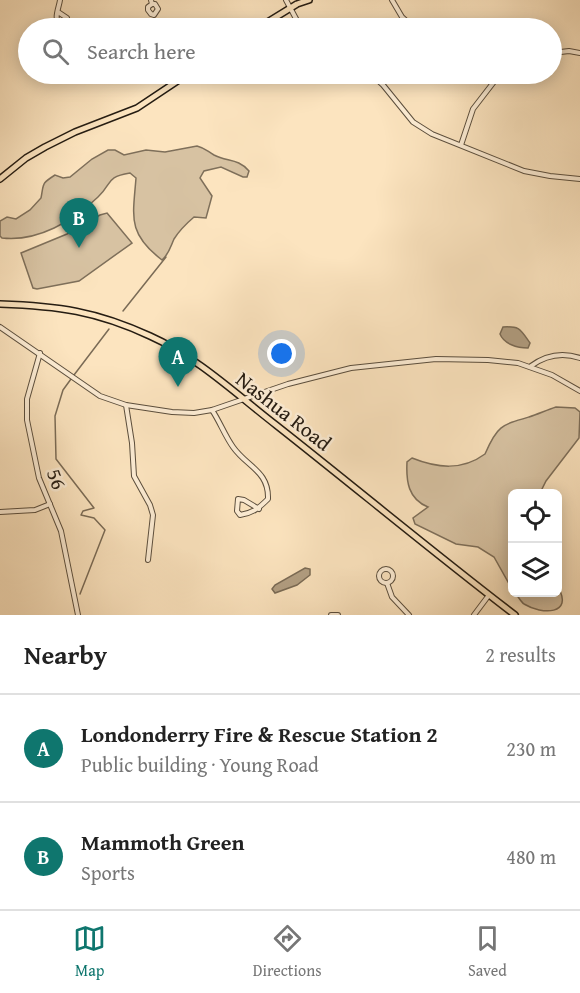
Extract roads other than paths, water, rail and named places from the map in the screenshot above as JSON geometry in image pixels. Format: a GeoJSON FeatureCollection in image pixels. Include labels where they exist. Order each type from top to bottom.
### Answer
{"type":"FeatureCollection","features":[{"type":"Feature","properties":{"kind":"main road"},"geometry":{"type":"LineString","coordinates":[[274,18],[309,0]]}},
{"type":"Feature","properties":{"kind":"main road"},"geometry":{"type":"LineString","coordinates":[[0,179],[26,158],[45,147],[75,132],[137,108],[173,84]]}},
{"type":"Feature","properties":{"kind":"main road","name":"Nashua Road"},"geometry":{"type":"LineString","coordinates":[[0,304],[60,307],[100,316],[134,329],[184,355],[243,399],[515,615]]}},
{"type":"Feature","properties":{"kind":"street"},"geometry":{"type":"LineString","coordinates":[[58,12],[60,0]]}},
{"type":"Feature","properties":{"kind":"street"},"geometry":{"type":"LineString","coordinates":[[286,0],[296,18]]}},
{"type":"Feature","properties":{"kind":"street"},"geometry":{"type":"LineString","coordinates":[[392,0],[404,18]]}},
{"type":"Feature","properties":{"kind":"street"},"geometry":{"type":"LineString","coordinates":[[562,52],[580,53]]}},
{"type":"Feature","properties":{"kind":"street"},"geometry":{"type":"LineString","coordinates":[[382,84],[416,124],[461,146],[524,171],[580,179]]}},
{"type":"Feature","properties":{"kind":"street"},"geometry":{"type":"LineString","coordinates":[[461,146],[473,109],[492,84]]}},
{"type":"Feature","properties":{"kind":"street"},"geometry":{"type":"LineString","coordinates":[[0,327],[94,392],[126,405],[187,413],[212,410],[316,376],[381,364],[458,359],[503,361],[531,366],[556,376],[580,391]]}},
{"type":"Feature","properties":{"kind":"street","name":"56"},"geometry":{"type":"LineString","coordinates":[[40,353],[27,399],[26,413],[37,471],[61,531],[78,615]]}},
{"type":"Feature","properties":{"kind":"street"},"geometry":{"type":"LineString","coordinates":[[531,366],[544,358],[556,355],[571,355],[580,358]]}},
{"type":"Feature","properties":{"kind":"street"},"geometry":{"type":"LineString","coordinates":[[126,405],[134,476],[153,515],[148,561]]}},
{"type":"Feature","properties":{"kind":"street"},"geometry":{"type":"LineString","coordinates":[[212,410],[233,447],[263,476],[268,489],[268,499],[258,508],[252,513],[240,515],[237,511],[238,499],[258,508]]}},
{"type":"Feature","properties":{"kind":"street"},"geometry":{"type":"LineString","coordinates":[[0,512],[35,510],[50,504]]}},
{"type":"Feature","properties":{"kind":"street"},"geometry":{"type":"LineString","coordinates":[[387,583],[392,597],[409,615]]}},
{"type":"Feature","properties":{"kind":"street"},"geometry":{"type":"LineString","coordinates":[[474,615],[489,595]]}},
{"type":"Feature","properties":{"kind":"street"},"geometry":{"type":"LineString","coordinates":[[331,615],[338,615]]}},
{"type":"Feature","properties":{"kind":"waterway"},"geometry":{"type":"LineString","coordinates":[[123,311],[166,257]]}},
{"type":"Feature","properties":{"kind":"waterway"},"geometry":{"type":"LineString","coordinates":[[74,375],[109,329]]}},
{"type":"Feature","properties":{"kind":"waterway"},"geometry":{"type":"LineString","coordinates":[[71,379],[63,390],[55,416],[56,459],[94,508],[83,511],[81,515],[94,518],[105,530],[80,594]]}},
{"type":"Feature","properties":{"kind":"place","name":"Mammoth Green"},"geometry":{"type":"Point","coordinates":[79,248]}},
{"type":"Feature","properties":{"kind":"place","name":"Londonderry Fire & Rescue Station 2"},"geometry":{"type":"Point","coordinates":[178,387]}}]}
